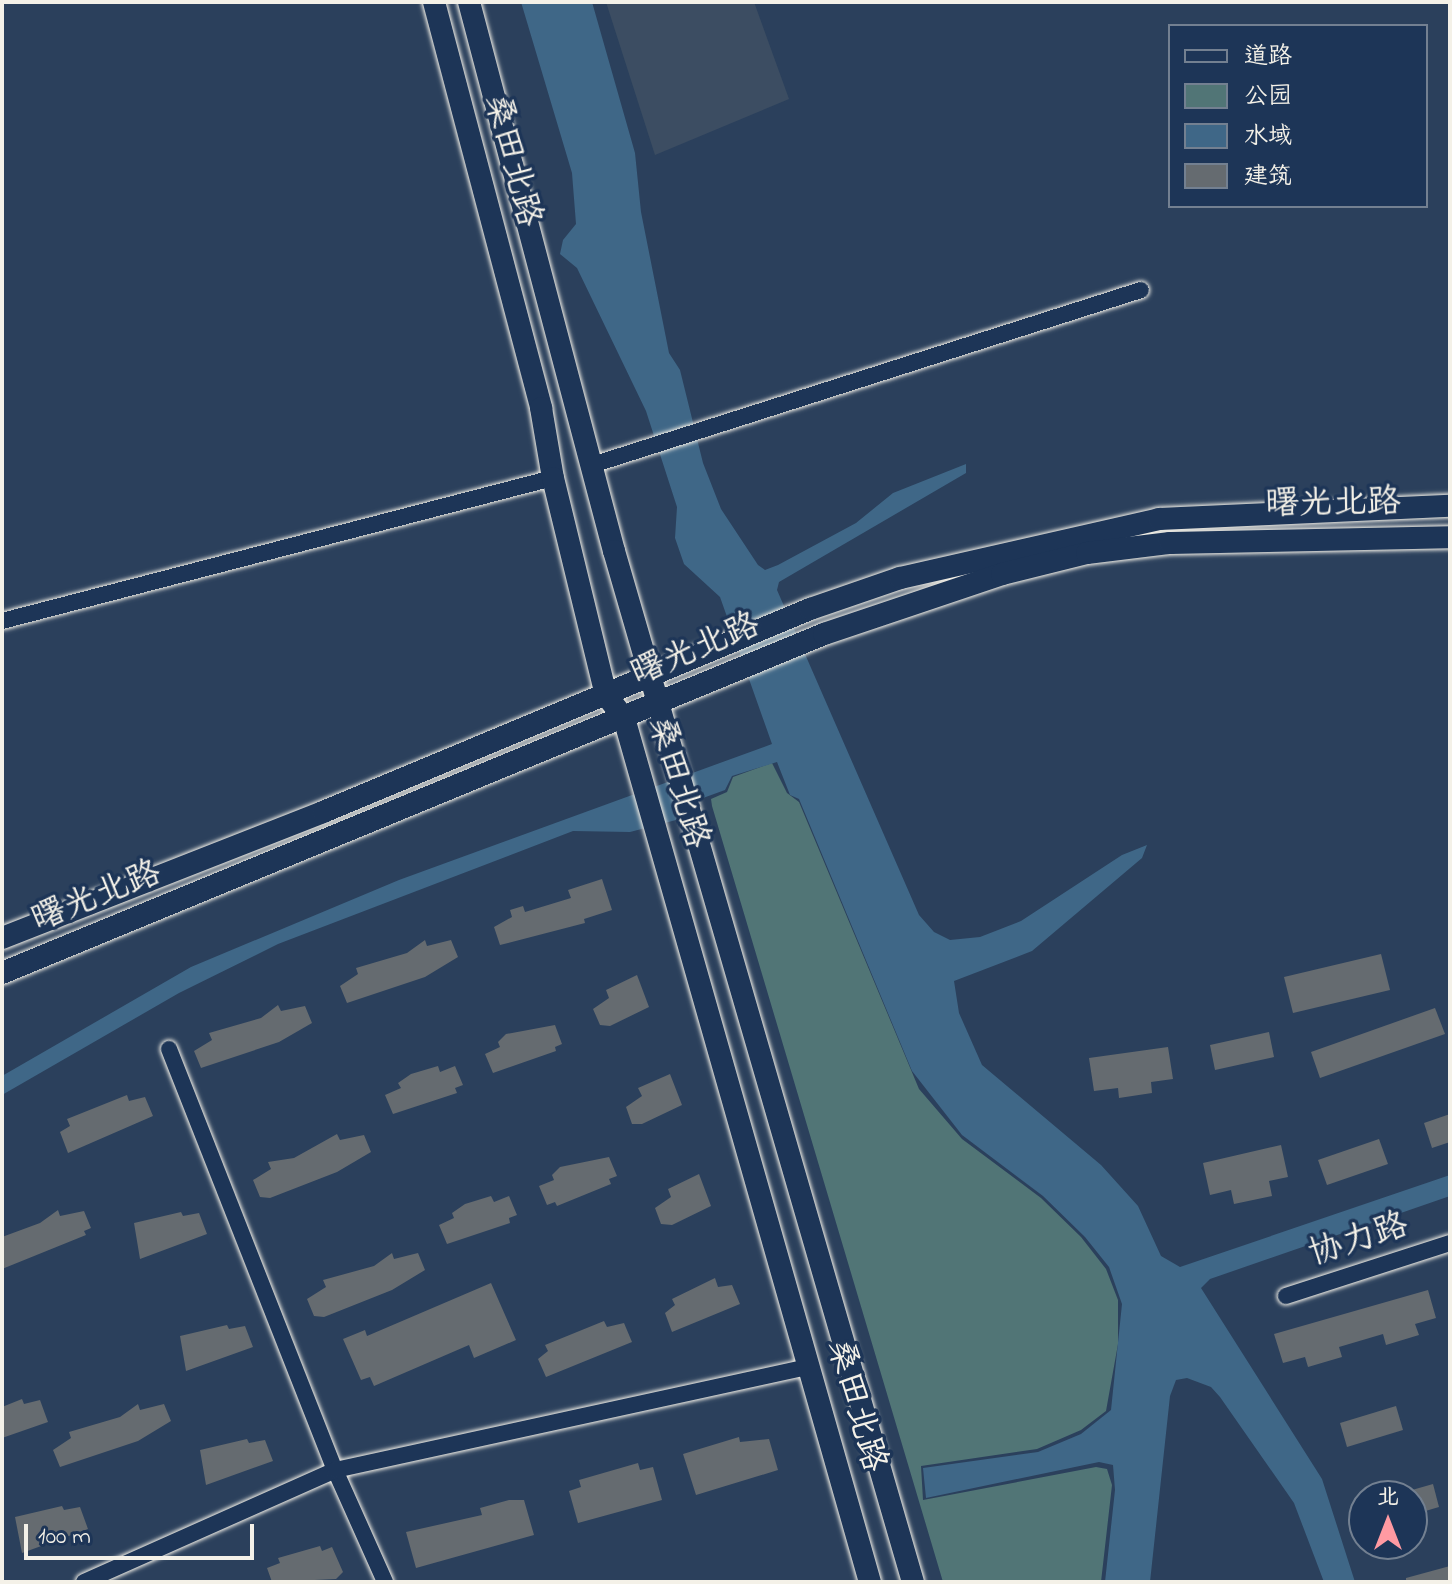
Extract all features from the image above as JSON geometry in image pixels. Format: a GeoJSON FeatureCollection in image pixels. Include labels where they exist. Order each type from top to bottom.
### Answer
{"type":"FeatureCollection","features":[{"type":"Feature","properties":{"kind":"main road","name":"桑田北路"},"geometry":{"type":"LineString","coordinates":[[434,2],[541,408],[553,478],[606,695],[624,718],[870,1582]]}},
{"type":"Feature","properties":{"kind":"main road","name":"桑田北路"},"geometry":{"type":"LineString","coordinates":[[469,2],[592,465],[913,1582]]}},
{"type":"Feature","properties":{"kind":"main road","name":"曙光北路"},"geometry":{"type":"LineString","coordinates":[[2,938],[606,695],[810,609],[915,574],[1159,519],[1450,506]]}},
{"type":"Feature","properties":{"kind":"main road","name":"曙光北路"},"geometry":{"type":"LineString","coordinates":[[2,973],[824,634],[1002,574],[1087,553],[1170,543],[1450,537]]}},
{"type":"Feature","properties":{"kind":"street"},"geometry":{"type":"LineString","coordinates":[[592,465],[734,417],[1141,290]]}},
{"type":"Feature","properties":{"kind":"street"},"geometry":{"type":"LineString","coordinates":[[2,621],[553,478]]}},
{"type":"Feature","properties":{"kind":"street"},"geometry":{"type":"LineString","coordinates":[[169,1049],[335,1470],[385,1582]]}},
{"type":"Feature","properties":{"kind":"street","name":"协力路"},"geometry":{"type":"LineString","coordinates":[[1286,1296],[1450,1243]]}},
{"type":"Feature","properties":{"kind":"street"},"geometry":{"type":"LineString","coordinates":[[84,1582],[335,1470],[809,1367]]}},
{"type":"Feature","properties":{"kind":"shaded area"},"geometry":{"type":"Polygon","coordinates":[[[606,2],[754,2],[789,99],[655,155],[606,2]]]}},
{"type":"Feature","properties":{"kind":"green space"},"geometry":{"type":"Polygon","coordinates":[[[772,763],[787,793],[799,802],[919,1089],[962,1139],[1041,1198],[1081,1237],[1106,1269],[1118,1300],[1118,1344],[1106,1411],[1081,1430],[1037,1449],[921,1466],[923,1500],[1096,1467],[1107,1469],[1112,1485],[1101,1582],[943,1582],[712,806],[711,799],[727,792],[733,777],[772,763]]]}},
{"type":"Feature","properties":{"kind":"water"},"geometry":{"type":"Polygon","coordinates":[[[521,2],[592,2],[635,153],[641,212],[669,353],[680,370],[703,463],[721,509],[758,565],[765,570],[778,565],[856,523],[893,493],[966,464],[966,473],[779,582],[777,590],[919,915],[934,932],[950,940],[980,937],[1021,921],[1122,855],[1147,845],[1142,858],[1032,951],[954,981],[959,1013],[982,1065],[1101,1165],[1138,1206],[1161,1256],[1180,1267],[1450,1175],[1450,1196],[1210,1279],[1201,1288],[1322,1479],[1355,1582],[1324,1582],[1294,1503],[1220,1397],[1211,1387],[1187,1378],[1176,1380],[1170,1396],[1150,1582],[1105,1582],[1115,1490],[1113,1465],[1099,1462],[926,1498],[923,1468],[1038,1452],[1081,1434],[1111,1410],[1122,1304],[1109,1267],[1085,1237],[1043,1196],[962,1135],[912,1071],[799,799],[790,795],[777,762],[732,776],[725,790],[703,798],[676,820],[630,832],[573,831],[278,944],[179,993],[2,1095],[2,1076],[191,967],[399,880],[772,744],[720,597],[684,564],[675,538],[677,507],[646,411],[577,268],[560,254],[563,240],[576,224],[572,173],[521,2]]]}},
{"type":"Feature","properties":{"kind":"building"},"geometry":{"type":"Polygon","coordinates":[[[602,879],[612,910],[584,919],[585,923],[500,945],[494,927],[512,917],[510,910],[523,906],[525,912],[571,898],[568,890],[602,879]]]}},
{"type":"Feature","properties":{"kind":"building"},"geometry":{"type":"Polygon","coordinates":[[[425,940],[427,946],[451,940],[458,957],[425,977],[347,1003],[340,986],[358,974],[356,968],[407,953],[425,940]]]}},
{"type":"Feature","properties":{"kind":"building"},"geometry":{"type":"Polygon","coordinates":[[[1381,954],[1390,990],[1293,1013],[1284,977],[1381,954]]]}},
{"type":"Feature","properties":{"kind":"building"},"geometry":{"type":"Polygon","coordinates":[[[637,975],[649,1007],[610,1026],[600,1025],[593,1009],[609,998],[606,990],[637,975]]]}},
{"type":"Feature","properties":{"kind":"building"},"geometry":{"type":"Polygon","coordinates":[[[278,1005],[281,1011],[305,1006],[312,1023],[279,1042],[201,1068],[194,1051],[212,1040],[209,1033],[261,1018],[278,1005]]]}},
{"type":"Feature","properties":{"kind":"building"},"geometry":{"type":"Polygon","coordinates":[[[1435,1008],[1445,1034],[1320,1078],[1311,1052],[1435,1008]]]}},
{"type":"Feature","properties":{"kind":"building"},"geometry":{"type":"Polygon","coordinates":[[[555,1025],[562,1044],[555,1047],[556,1051],[493,1073],[485,1054],[500,1047],[498,1042],[506,1034],[555,1025]]]}},
{"type":"Feature","properties":{"kind":"building"},"geometry":{"type":"Polygon","coordinates":[[[1269,1032],[1274,1057],[1215,1070],[1210,1045],[1269,1032]]]}},
{"type":"Feature","properties":{"kind":"building"},"geometry":{"type":"Polygon","coordinates":[[[1168,1047],[1173,1079],[1151,1082],[1152,1093],[1119,1098],[1118,1088],[1094,1091],[1089,1058],[1168,1047]]]}},
{"type":"Feature","properties":{"kind":"building"},"geometry":{"type":"Polygon","coordinates":[[[438,1066],[440,1072],[455,1066],[463,1085],[455,1088],[457,1093],[393,1114],[385,1095],[401,1088],[398,1083],[411,1074],[438,1066]]]}},
{"type":"Feature","properties":{"kind":"building"},"geometry":{"type":"Polygon","coordinates":[[[670,1074],[682,1105],[642,1124],[632,1124],[626,1107],[642,1096],[638,1088],[670,1074]]]}},
{"type":"Feature","properties":{"kind":"building"},"geometry":{"type":"Polygon","coordinates":[[[127,1095],[129,1101],[145,1097],[153,1116],[68,1153],[60,1132],[70,1126],[67,1119],[127,1095]]]}},
{"type":"Feature","properties":{"kind":"building"},"geometry":{"type":"Polygon","coordinates":[[[1450,1114],[1450,1142],[1432,1148],[1424,1123],[1450,1114]]]}},
{"type":"Feature","properties":{"kind":"building"},"geometry":{"type":"Polygon","coordinates":[[[337,1134],[340,1140],[364,1135],[371,1152],[337,1172],[270,1198],[260,1197],[253,1180],[271,1169],[268,1162],[294,1158],[337,1134]]]}},
{"type":"Feature","properties":{"kind":"building"},"geometry":{"type":"Polygon","coordinates":[[[1379,1139],[1388,1164],[1327,1185],[1318,1160],[1379,1139]]]}},
{"type":"Feature","properties":{"kind":"building"},"geometry":{"type":"Polygon","coordinates":[[[1281,1145],[1288,1177],[1269,1181],[1272,1196],[1234,1204],[1231,1190],[1210,1195],[1203,1163],[1281,1145]]]}},
{"type":"Feature","properties":{"kind":"building"},"geometry":{"type":"Polygon","coordinates":[[[609,1157],[617,1176],[609,1179],[611,1184],[557,1206],[555,1202],[547,1205],[539,1186],[554,1180],[552,1175],[560,1167],[609,1157]]]}},
{"type":"Feature","properties":{"kind":"building"},"geometry":{"type":"Polygon","coordinates":[[[699,1174],[711,1206],[672,1225],[661,1224],[655,1208],[671,1197],[668,1189],[699,1174]]]}},
{"type":"Feature","properties":{"kind":"building"},"geometry":{"type":"Polygon","coordinates":[[[491,1196],[494,1202],[509,1196],[517,1215],[509,1218],[510,1223],[447,1244],[439,1225],[454,1218],[452,1213],[465,1204],[491,1196]]]}},
{"type":"Feature","properties":{"kind":"building"},"geometry":{"type":"Polygon","coordinates":[[[58,1210],[60,1216],[84,1211],[91,1228],[84,1231],[86,1235],[2,1269],[2,1237],[40,1223],[58,1210]]]}},
{"type":"Feature","properties":{"kind":"building"},"geometry":{"type":"Polygon","coordinates":[[[181,1212],[183,1216],[199,1213],[207,1234],[140,1259],[134,1223],[181,1212]]]}},
{"type":"Feature","properties":{"kind":"building"},"geometry":{"type":"Polygon","coordinates":[[[392,1253],[394,1259],[418,1253],[425,1270],[392,1290],[324,1317],[314,1316],[307,1299],[326,1287],[323,1280],[374,1266],[392,1253]]]}},
{"type":"Feature","properties":{"kind":"building"},"geometry":{"type":"Polygon","coordinates":[[[715,1278],[718,1287],[732,1285],[740,1304],[672,1332],[665,1313],[675,1305],[672,1299],[715,1278]]]}},
{"type":"Feature","properties":{"kind":"building"},"geometry":{"type":"Polygon","coordinates":[[[491,1283],[516,1340],[474,1358],[469,1345],[374,1386],[370,1377],[361,1380],[343,1339],[365,1330],[367,1336],[491,1283]]]}},
{"type":"Feature","properties":{"kind":"building"},"geometry":{"type":"Polygon","coordinates":[[[1428,1290],[1436,1318],[1415,1324],[1419,1335],[1386,1345],[1383,1334],[1339,1347],[1342,1357],[1308,1367],[1305,1357],[1283,1363],[1274,1334],[1428,1290]]]}},
{"type":"Feature","properties":{"kind":"building"},"geometry":{"type":"Polygon","coordinates":[[[604,1321],[607,1327],[624,1323],[632,1342],[546,1377],[538,1359],[548,1351],[545,1345],[604,1321]]]}},
{"type":"Feature","properties":{"kind":"building"},"geometry":{"type":"Polygon","coordinates":[[[227,1325],[229,1329],[245,1326],[253,1347],[186,1371],[180,1336],[227,1325]]]}},
{"type":"Feature","properties":{"kind":"building"},"geometry":{"type":"Polygon","coordinates":[[[22,1399],[24,1404],[40,1400],[48,1422],[2,1438],[2,1407],[22,1399]]]}},
{"type":"Feature","properties":{"kind":"building"},"geometry":{"type":"Polygon","coordinates":[[[138,1404],[140,1410],[164,1404],[171,1421],[138,1441],[60,1467],[53,1450],[71,1438],[69,1432],[120,1417],[138,1404]]]}},
{"type":"Feature","properties":{"kind":"building"},"geometry":{"type":"Polygon","coordinates":[[[1396,1406],[1403,1430],[1347,1447],[1340,1423],[1396,1406]]]}},
{"type":"Feature","properties":{"kind":"building"},"geometry":{"type":"Polygon","coordinates":[[[739,1437],[740,1442],[769,1439],[778,1470],[696,1495],[683,1454],[739,1437]]]}},
{"type":"Feature","properties":{"kind":"building"},"geometry":{"type":"Polygon","coordinates":[[[247,1439],[249,1443],[265,1440],[273,1461],[206,1485],[200,1450],[247,1439]]]}},
{"type":"Feature","properties":{"kind":"building"},"geometry":{"type":"Polygon","coordinates":[[[638,1463],[640,1470],[653,1467],[662,1500],[578,1523],[569,1491],[581,1487],[579,1480],[638,1463]]]}},
{"type":"Feature","properties":{"kind":"building"},"geometry":{"type":"Polygon","coordinates":[[[1433,1484],[1439,1507],[1428,1510],[1428,1485],[1433,1484]]]}},
{"type":"Feature","properties":{"kind":"building"},"geometry":{"type":"Polygon","coordinates":[[[509,1500],[524,1500],[534,1535],[416,1568],[406,1532],[482,1515],[480,1508],[509,1500]]]}},
{"type":"Feature","properties":{"kind":"building"},"geometry":{"type":"Polygon","coordinates":[[[62,1506],[64,1510],[80,1507],[88,1529],[22,1553],[15,1517],[62,1506]]]}},
{"type":"Feature","properties":{"kind":"building"},"geometry":{"type":"Polygon","coordinates":[[[320,1546],[322,1551],[332,1547],[343,1572],[336,1579],[272,1582],[267,1568],[280,1563],[278,1558],[320,1546]]]}},
{"type":"Feature","properties":{"kind":"building"},"geometry":{"type":"Polygon","coordinates":[[[1450,1566],[1450,1582],[1406,1582],[1406,1578],[1450,1566]]]}}]}
